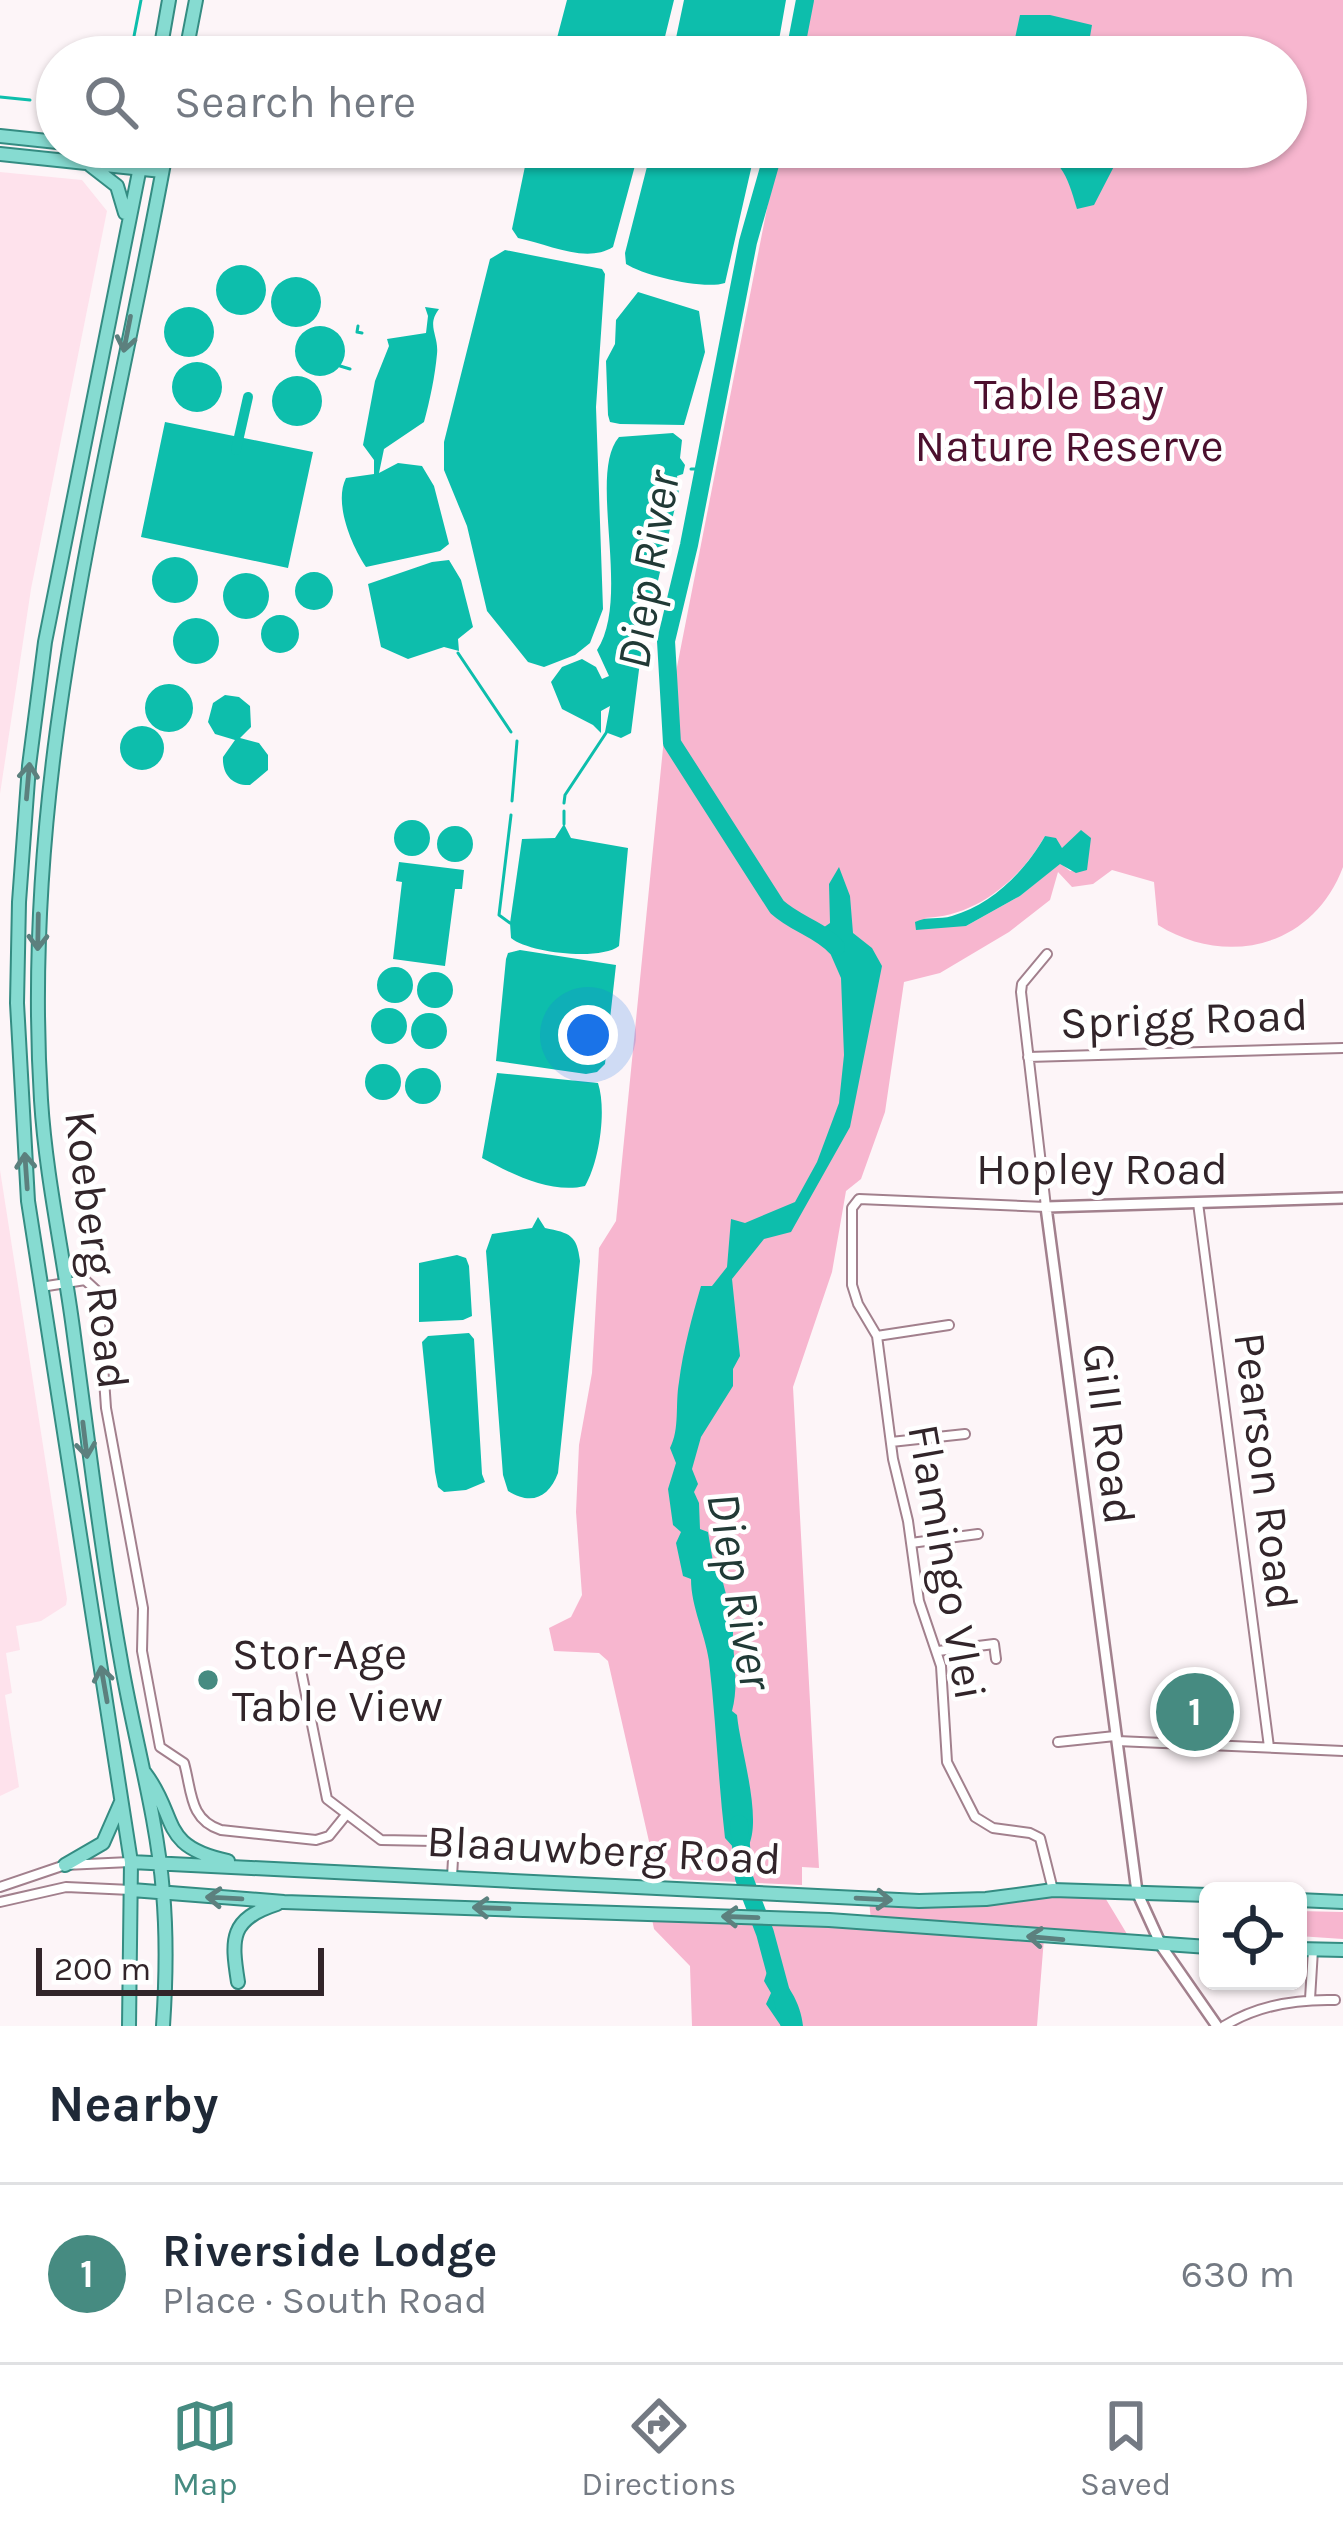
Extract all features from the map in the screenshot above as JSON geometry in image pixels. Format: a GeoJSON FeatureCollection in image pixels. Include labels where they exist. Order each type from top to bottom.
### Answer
{"type":"FeatureCollection","features":[{"type":"Feature","properties":{"kind":"main road"},"geometry":{"type":"LineString","coordinates":[[163,36],[170,0]]}},
{"type":"Feature","properties":{"kind":"main road"},"geometry":{"type":"LineString","coordinates":[[188,36],[196,0]]}},
{"type":"Feature","properties":{"kind":"main road"},"geometry":{"type":"LineString","coordinates":[[0,136],[36,140]]}},
{"type":"Feature","properties":{"kind":"main road"},"geometry":{"type":"LineString","coordinates":[[0,154],[36,157]]}},
{"type":"Feature","properties":{"kind":"main road"},"geometry":{"type":"LineString","coordinates":[[93,168],[118,186],[124,202],[125,236]]}},
{"type":"Feature","properties":{"kind":"main road"},"geometry":{"type":"LineString","coordinates":[[140,168],[162,171]]}},
{"type":"Feature","properties":{"kind":"main road","name":"Koeberg Road"},"geometry":{"type":"LineString","coordinates":[[129,2026],[131,1862],[28,1201],[17,1003],[29,766],[46,642],[140,168]]}},
{"type":"Feature","properties":{"kind":"main road","name":"Koeberg Road"},"geometry":{"type":"LineString","coordinates":[[163,168],[73,611],[42,837],[37,1009],[41,1104],[89,1471],[164,1894],[163,2026]]}},
{"type":"Feature","properties":{"kind":"main road"},"geometry":{"type":"LineString","coordinates":[[140,1767],[183,1844],[205,1856],[258,1867]]}},
{"type":"Feature","properties":{"kind":"main road"},"geometry":{"type":"LineString","coordinates":[[65,1865],[106,1840],[122,1800]]}},
{"type":"Feature","properties":{"kind":"main road","name":"Blaauwberg Road"},"geometry":{"type":"LineString","coordinates":[[131,1862],[947,1901],[1053,1890],[1199,1895]]}},
{"type":"Feature","properties":{"kind":"main road","name":"Blaauwberg Road"},"geometry":{"type":"LineString","coordinates":[[132,1890],[284,1901],[829,1920],[1199,1948]]}},
{"type":"Feature","properties":{"kind":"main road"},"geometry":{"type":"LineString","coordinates":[[1307,1900],[1343,1902]]}},
{"type":"Feature","properties":{"kind":"main road"},"geometry":{"type":"LineString","coordinates":[[238,1982],[233,1952],[238,1928],[254,1912],[284,1901]]}},
{"type":"Feature","properties":{"kind":"main road"},"geometry":{"type":"LineString","coordinates":[[1307,1950],[1343,1950]]}},
{"type":"Feature","properties":{"kind":"street","name":"Gill Road"},"geometry":{"type":"LineString","coordinates":[[1047,954],[1022,984],[1028,1057],[1137,1892],[1162,1947],[1224,2024]]}},
{"type":"Feature","properties":{"kind":"street","name":"Sprigg Road"},"geometry":{"type":"LineString","coordinates":[[1028,1057],[1343,1048]]}},
{"type":"Feature","properties":{"kind":"street","name":"Hopley Road"},"geometry":{"type":"LineString","coordinates":[[862,1199],[1046,1207],[1343,1198]]}},
{"type":"Feature","properties":{"kind":"street","name":"Flamingo Vlei"},"geometry":{"type":"LineString","coordinates":[[862,1199],[852,1208],[852,1285],[878,1336],[891,1442],[920,1601],[938,1651],[944,1753],[975,1817],[993,1828],[1030,1832],[1040,1838],[1053,1890]]}},
{"type":"Feature","properties":{"kind":"street","name":"Pearson Road"},"geometry":{"type":"LineString","coordinates":[[1198,1202],[1269,1748]]}},
{"type":"Feature","properties":{"kind":"street"},"geometry":{"type":"LineString","coordinates":[[40,1287],[89,1281],[98,1292],[106,1408],[143,1608],[141,1645],[150,1696],[160,1747],[185,1767],[194,1810],[214,1828],[324,1839],[346,1815]]}},
{"type":"Feature","properties":{"kind":"street"},"geometry":{"type":"LineString","coordinates":[[878,1336],[949,1325]]}},
{"type":"Feature","properties":{"kind":"street"},"geometry":{"type":"LineString","coordinates":[[891,1442],[965,1434]]}},
{"type":"Feature","properties":{"kind":"street"},"geometry":{"type":"LineString","coordinates":[[911,1543],[978,1534]]}},
{"type":"Feature","properties":{"kind":"street"},"geometry":{"type":"LineString","coordinates":[[938,1651],[994,1644],[995,1659]]}},
{"type":"Feature","properties":{"kind":"street"},"geometry":{"type":"LineString","coordinates":[[300,1665],[324,1792],[346,1815],[385,1841],[445,1845],[453,1858],[452,1879]]}},
{"type":"Feature","properties":{"kind":"street"},"geometry":{"type":"LineString","coordinates":[[1058,1742],[1115,1738],[1343,1751]]}},
{"type":"Feature","properties":{"kind":"street","name":"Blaauwberg Road"},"geometry":{"type":"LineString","coordinates":[[0,1887],[65,1865],[131,1862]]}},
{"type":"Feature","properties":{"kind":"street","name":"Blaauwberg Road"},"geometry":{"type":"LineString","coordinates":[[0,1902],[66,1887],[132,1890]]}},
{"type":"Feature","properties":{"kind":"street"},"geometry":{"type":"LineString","coordinates":[[1307,1970],[1310,1999]]}},
{"type":"Feature","properties":{"kind":"street"},"geometry":{"type":"LineString","coordinates":[[1224,2024],[1250,2012],[1310,1999],[1335,2000]]}},
{"type":"Feature","properties":{"kind":"shaded area"},"geometry":{"type":"Polygon","coordinates":[[[0,172],[82,180],[107,211],[31,589],[0,794],[0,172]]]}},
{"type":"Feature","properties":{"kind":"shaded area"},"geometry":{"type":"Polygon","coordinates":[[[0,1170],[67,1599],[66,1605],[41,1621],[16,1626],[20,1650],[6,1653],[12,1693],[5,1695],[19,1787],[0,1796],[0,1170]]]}},
{"type":"Feature","properties":{"kind":"green space","name":"Table Bay Nature Reserve"},"geometry":{"type":"Polygon","coordinates":[[[809,0],[1343,0],[1343,867],[1311,916],[1289,932],[1239,947],[1185,938],[1158,925],[1154,882],[1112,870],[1093,884],[1072,887],[1058,872],[1050,900],[1009,932],[940,973],[904,982],[885,1112],[861,1179],[846,1191],[832,1272],[793,1387],[819,1868],[802,1867],[802,1885],[673,1879],[653,1859],[608,1661],[599,1653],[554,1651],[549,1628],[571,1617],[582,1595],[576,1512],[579,1445],[592,1373],[599,1248],[616,1221],[665,728],[775,168],[1307,168],[1307,36],[801,36],[809,0]],[[1045,836],[1023,867],[995,893],[961,911],[924,918],[966,926],[1020,896],[1060,863],[1070,871],[1087,869],[1086,854],[1062,848],[1045,836]]]}},
{"type":"Feature","properties":{"kind":"green space"},"geometry":{"type":"Polygon","coordinates":[[[1104,1896],[1130,1939],[871,1920],[869,1901],[1104,1896]]]}},
{"type":"Feature","properties":{"kind":"green space"},"geometry":{"type":"Polygon","coordinates":[[[1307,1911],[1343,1912],[1343,1939],[1307,1937],[1307,1911]]]}},
{"type":"Feature","properties":{"kind":"green space"},"geometry":{"type":"Polygon","coordinates":[[[651,1914],[1044,1938],[1037,2026],[692,2026],[690,1966],[654,1929],[651,1914]]]}},
{"type":"Feature","properties":{"kind":"water"},"geometry":{"type":"Polygon","coordinates":[[[567,0],[674,0],[665,36],[558,36],[567,0]]]}},
{"type":"Feature","properties":{"kind":"water"},"geometry":{"type":"Polygon","coordinates":[[[684,0],[786,0],[780,36],[676,36],[684,0]]]}},
{"type":"Feature","properties":{"kind":"water"},"geometry":{"type":"Polygon","coordinates":[[[1020,15],[1050,15],[1092,25],[1090,36],[1016,36],[1020,15]]]}},
{"type":"Feature","properties":{"kind":"water"},"geometry":{"type":"Polygon","coordinates":[[[525,168],[634,168],[613,247],[591,254],[567,251],[518,238],[512,229],[525,168]]]}},
{"type":"Feature","properties":{"kind":"water"},"geometry":{"type":"Polygon","coordinates":[[[647,168],[751,168],[725,283],[703,285],[647,273],[626,264],[647,168]]]}},
{"type":"Feature","properties":{"kind":"water"},"geometry":{"type":"Polygon","coordinates":[[[1060,168],[1113,168],[1094,205],[1077,209],[1060,168]]]}},
{"type":"Feature","properties":{"kind":"water"},"geometry":{"type":"Polygon","coordinates":[[[505,250],[602,269],[605,274],[596,407],[603,609],[590,643],[575,655],[544,667],[528,662],[487,611],[467,526],[444,470],[444,442],[490,259],[505,250]]]}},
{"type":"Feature","properties":{"kind":"water"},"geometry":{"type":"Polygon","coordinates":[[[241,265],[259,272],[266,290],[259,308],[241,315],[223,308],[216,290],[223,272],[241,265]]]}},
{"type":"Feature","properties":{"kind":"water"},"geometry":{"type":"Polygon","coordinates":[[[296,277],[314,284],[321,302],[314,320],[296,327],[278,320],[271,302],[278,284],[296,277]]]}},
{"type":"Feature","properties":{"kind":"water"},"geometry":{"type":"Polygon","coordinates":[[[638,292],[699,311],[705,352],[684,425],[610,422],[606,361],[615,344],[616,320],[638,292]]]}},
{"type":"Feature","properties":{"kind":"water"},"geometry":{"type":"Polygon","coordinates":[[[189,307],[207,314],[214,332],[207,350],[189,357],[171,350],[164,332],[171,314],[189,307]]]}},
{"type":"Feature","properties":{"kind":"water"},"geometry":{"type":"Polygon","coordinates":[[[425,307],[439,309],[433,326],[436,362],[424,422],[384,449],[379,473],[398,463],[422,466],[434,486],[449,544],[440,551],[366,567],[346,525],[343,489],[346,478],[374,474],[374,460],[363,445],[387,339],[426,333],[425,307]]]}},
{"type":"Feature","properties":{"kind":"water"},"geometry":{"type":"Polygon","coordinates":[[[320,326],[338,333],[345,351],[338,369],[320,376],[302,369],[295,351],[302,333],[320,326]]]}},
{"type":"Feature","properties":{"kind":"water"},"geometry":{"type":"Polygon","coordinates":[[[197,362],[215,369],[222,387],[215,405],[197,412],[179,405],[172,387],[179,369],[197,362]]]}},
{"type":"Feature","properties":{"kind":"water"},"geometry":{"type":"Polygon","coordinates":[[[297,376],[315,383],[322,401],[315,419],[297,426],[279,419],[272,401],[279,383],[297,376]]]}},
{"type":"Feature","properties":{"kind":"water"},"geometry":{"type":"Polygon","coordinates":[[[165,422],[313,452],[288,568],[141,537],[165,422]]]}},
{"type":"Feature","properties":{"kind":"water"},"geometry":{"type":"Polygon","coordinates":[[[673,433],[682,440],[680,458],[685,465],[683,474],[677,476],[679,490],[641,654],[631,733],[621,738],[605,732],[610,706],[601,711],[601,733],[562,709],[551,682],[562,667],[582,659],[596,667],[602,679],[609,676],[597,650],[611,600],[610,455],[619,437],[673,433]]]}},
{"type":"Feature","properties":{"kind":"water"},"geometry":{"type":"Polygon","coordinates":[[[175,557],[191,564],[198,580],[191,596],[175,603],[159,596],[152,580],[159,564],[175,557]]]}},
{"type":"Feature","properties":{"kind":"water"},"geometry":{"type":"Polygon","coordinates":[[[449,560],[461,580],[473,627],[458,639],[459,651],[444,647],[408,659],[381,647],[368,584],[449,560]]]}},
{"type":"Feature","properties":{"kind":"water"},"geometry":{"type":"Polygon","coordinates":[[[314,572],[327,578],[333,591],[327,604],[314,610],[301,604],[295,591],[301,578],[314,572]]]}},
{"type":"Feature","properties":{"kind":"water"},"geometry":{"type":"Polygon","coordinates":[[[246,573],[262,580],[269,596],[262,612],[246,619],[230,612],[223,596],[230,580],[246,573]]]}},
{"type":"Feature","properties":{"kind":"water"},"geometry":{"type":"Polygon","coordinates":[[[280,615],[294,620],[299,634],[294,648],[280,653],[266,648],[261,634],[266,620],[280,615]]]}},
{"type":"Feature","properties":{"kind":"water"},"geometry":{"type":"Polygon","coordinates":[[[196,618],[212,625],[219,641],[212,657],[196,664],[180,657],[173,641],[180,625],[196,618]]]}},
{"type":"Feature","properties":{"kind":"water"},"geometry":{"type":"Polygon","coordinates":[[[169,684],[186,691],[193,708],[186,725],[169,732],[152,725],[145,708],[152,691],[169,684]]]}},
{"type":"Feature","properties":{"kind":"water"},"geometry":{"type":"Polygon","coordinates":[[[225,695],[239,697],[250,706],[251,727],[240,738],[259,743],[268,755],[268,770],[250,785],[238,784],[227,774],[223,757],[235,740],[215,734],[208,722],[213,703],[225,695]]]}},
{"type":"Feature","properties":{"kind":"water"},"geometry":{"type":"Polygon","coordinates":[[[142,726],[157,733],[164,748],[157,763],[142,770],[127,763],[120,748],[127,733],[142,726]]]}},
{"type":"Feature","properties":{"kind":"water"},"geometry":{"type":"Polygon","coordinates":[[[412,820],[424,826],[430,838],[424,850],[412,856],[400,850],[394,838],[400,826],[412,820]]]}},
{"type":"Feature","properties":{"kind":"water"},"geometry":{"type":"Polygon","coordinates":[[[564,824],[571,838],[628,848],[619,946],[610,951],[565,953],[533,948],[511,938],[522,839],[555,838],[564,824]]]}},
{"type":"Feature","properties":{"kind":"water"},"geometry":{"type":"Polygon","coordinates":[[[455,826],[467,832],[473,844],[467,856],[455,862],[443,856],[437,844],[443,832],[455,826]]]}},
{"type":"Feature","properties":{"kind":"water"},"geometry":{"type":"Polygon","coordinates":[[[1081,830],[1091,838],[1087,870],[1076,873],[1060,864],[1020,896],[966,926],[916,930],[915,922],[967,911],[994,895],[1018,873],[1045,836],[1056,838],[1062,848],[1081,830]]]}},
{"type":"Feature","properties":{"kind":"water"},"geometry":{"type":"Polygon","coordinates":[[[399,862],[464,870],[462,889],[455,889],[445,966],[393,959],[402,882],[396,881],[399,862]]]}},
{"type":"Feature","properties":{"kind":"water"},"geometry":{"type":"Polygon","coordinates":[[[839,867],[850,896],[853,933],[872,948],[882,966],[850,1127],[791,1232],[764,1239],[732,1279],[740,1356],[733,1369],[733,1386],[701,1437],[692,1469],[698,1484],[694,1492],[700,1529],[708,1532],[714,1568],[720,1571],[728,1602],[737,1606],[732,1711],[737,1715],[753,1819],[748,1847],[734,1848],[725,1838],[707,1651],[691,1579],[683,1576],[676,1543],[681,1532],[673,1525],[668,1489],[676,1463],[670,1448],[694,1310],[701,1286],[712,1286],[727,1267],[731,1219],[745,1223],[795,1202],[817,1162],[839,1103],[844,1055],[841,978],[820,930],[830,923],[829,884],[839,867]]]}},
{"type":"Feature","properties":{"kind":"water"},"geometry":{"type":"Polygon","coordinates":[[[520,950],[616,965],[605,1064],[597,1072],[496,1061],[506,959],[508,953],[520,950]]]}},
{"type":"Feature","properties":{"kind":"water"},"geometry":{"type":"Polygon","coordinates":[[[395,967],[407,973],[413,985],[407,997],[395,1003],[383,997],[377,985],[383,973],[395,967]]]}},
{"type":"Feature","properties":{"kind":"water"},"geometry":{"type":"Polygon","coordinates":[[[435,972],[447,978],[453,990],[447,1002],[435,1008],[423,1002],[417,990],[423,978],[435,972]]]}},
{"type":"Feature","properties":{"kind":"water"},"geometry":{"type":"Polygon","coordinates":[[[389,1008],[401,1014],[407,1026],[401,1038],[389,1044],[377,1038],[371,1026],[377,1014],[389,1008]]]}},
{"type":"Feature","properties":{"kind":"water"},"geometry":{"type":"Polygon","coordinates":[[[429,1013],[441,1019],[447,1031],[441,1043],[429,1049],[417,1043],[411,1031],[417,1019],[429,1013]]]}},
{"type":"Feature","properties":{"kind":"water"},"geometry":{"type":"Polygon","coordinates":[[[383,1064],[395,1070],[401,1082],[395,1094],[383,1100],[371,1094],[365,1082],[371,1070],[383,1064]]]}},
{"type":"Feature","properties":{"kind":"water"},"geometry":{"type":"Polygon","coordinates":[[[423,1068],[435,1074],[441,1086],[435,1098],[423,1104],[411,1098],[405,1086],[411,1074],[423,1068]]]}},
{"type":"Feature","properties":{"kind":"water"},"geometry":{"type":"Polygon","coordinates":[[[497,1073],[598,1083],[600,1136],[585,1186],[545,1185],[482,1158],[497,1073]]]}},
{"type":"Feature","properties":{"kind":"water"},"geometry":{"type":"Polygon","coordinates":[[[538,1217],[545,1228],[571,1237],[580,1261],[558,1473],[545,1493],[525,1498],[508,1491],[503,1475],[486,1251],[492,1234],[532,1228],[538,1217]]]}},
{"type":"Feature","properties":{"kind":"water"},"geometry":{"type":"Polygon","coordinates":[[[457,1255],[466,1258],[469,1266],[472,1316],[419,1322],[419,1263],[457,1255]]]}},
{"type":"Feature","properties":{"kind":"water"},"geometry":{"type":"Polygon","coordinates":[[[469,1333],[474,1339],[485,1482],[444,1492],[435,1472],[422,1342],[428,1336],[469,1333]]]}},
{"type":"Feature","properties":{"kind":"water"},"geometry":{"type":"Polygon","coordinates":[[[768,1969],[792,1993],[803,2026],[781,2026],[766,2004],[771,1993],[764,1981],[768,1969]]]}},
{"type":"Feature","properties":{"kind":"waterway"},"geometry":{"type":"LineString","coordinates":[[134,36],[141,0]]}},
{"type":"Feature","properties":{"kind":"waterway","name":"Diep River"},"geometry":{"type":"LineString","coordinates":[[798,36],[805,0]]}},
{"type":"Feature","properties":{"kind":"waterway"},"geometry":{"type":"LineString","coordinates":[[0,97],[30,100]]}},
{"type":"Feature","properties":{"kind":"waterway","name":"Diep River"},"geometry":{"type":"LineString","coordinates":[[769,168],[748,242],[666,641],[672,743],[777,907],[836,947]]}},
{"type":"Feature","properties":{"kind":"waterway"},"geometry":{"type":"LineString","coordinates":[[358,326],[357,332],[362,333]]}},
{"type":"Feature","properties":{"kind":"waterway"},"geometry":{"type":"LineString","coordinates":[[340,366],[350,369]]}},
{"type":"Feature","properties":{"kind":"waterway"},"geometry":{"type":"LineString","coordinates":[[236,450],[248,397]]}},
{"type":"Feature","properties":{"kind":"waterway"},"geometry":{"type":"LineString","coordinates":[[691,469],[702,469]]}},
{"type":"Feature","properties":{"kind":"waterway"},"geometry":{"type":"LineString","coordinates":[[458,653],[511,732]]}},
{"type":"Feature","properties":{"kind":"waterway"},"geometry":{"type":"LineString","coordinates":[[564,803],[606,733]]}},
{"type":"Feature","properties":{"kind":"waterway"},"geometry":{"type":"LineString","coordinates":[[512,801],[517,741]]}},
{"type":"Feature","properties":{"kind":"waterway"},"geometry":{"type":"LineString","coordinates":[[564,811],[564,824]]}},
{"type":"Feature","properties":{"kind":"waterway"},"geometry":{"type":"LineString","coordinates":[[510,923],[499,915],[511,815]]}},
{"type":"Feature","properties":{"kind":"waterway","name":"Diep River"},"geometry":{"type":"LineString","coordinates":[[739,1824],[744,1878],[765,1933],[790,2026]]}},
{"type":"Feature","properties":{"kind":"place","name":"Stor-Age Table View"},"geometry":{"type":"Point","coordinates":[208,1680]}},
{"type":"Feature","properties":{"kind":"place","name":"Riverside Lodge"},"geometry":{"type":"Point","coordinates":[1195,1712]}}]}
